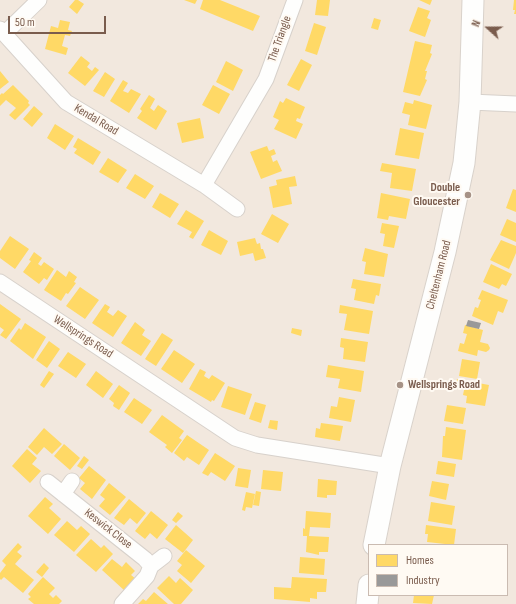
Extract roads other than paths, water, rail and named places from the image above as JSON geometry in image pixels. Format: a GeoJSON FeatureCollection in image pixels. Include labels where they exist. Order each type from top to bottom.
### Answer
{"type":"FeatureCollection","features":[{"type":"Feature","properties":{"kind":"main road","name":"Cheltenham Road"},"geometry":{"type":"LineString","coordinates":[[374,544],[390,466],[446,252],[464,163],[470,102],[473,0]]}},
{"type":"Feature","properties":{"kind":"street","name":"Kendal Road"},"geometry":{"type":"LineString","coordinates":[[38,0],[2,32],[66,102],[204,185],[237,209]]}},
{"type":"Feature","properties":{"kind":"street","name":"The Triangle"},"geometry":{"type":"LineString","coordinates":[[204,185],[266,79],[295,0]]}},
{"type":"Feature","properties":{"kind":"street"},"geometry":{"type":"LineString","coordinates":[[470,102],[516,104]]}},
{"type":"Feature","properties":{"kind":"street","name":"Wellsprings Road"},"geometry":{"type":"LineString","coordinates":[[0,282],[235,438],[257,445],[390,466]]}},
{"type":"Feature","properties":{"kind":"street"},"geometry":{"type":"LineString","coordinates":[[63,494],[72,481]]}},
{"type":"Feature","properties":{"kind":"street","name":"Keswick Close"},"geometry":{"type":"LineString","coordinates":[[48,482],[145,559],[151,566]]}},
{"type":"Feature","properties":{"kind":"street"},"geometry":{"type":"LineString","coordinates":[[122,604],[147,576],[151,566],[164,556]]}},
{"type":"Feature","properties":{"kind":"place","name":"Double Gloucester"},"geometry":{"type":"Point","coordinates":[468,195]}},
{"type":"Feature","properties":{"kind":"place","name":"Wellsprings Road"},"geometry":{"type":"Point","coordinates":[400,385]}}]}
